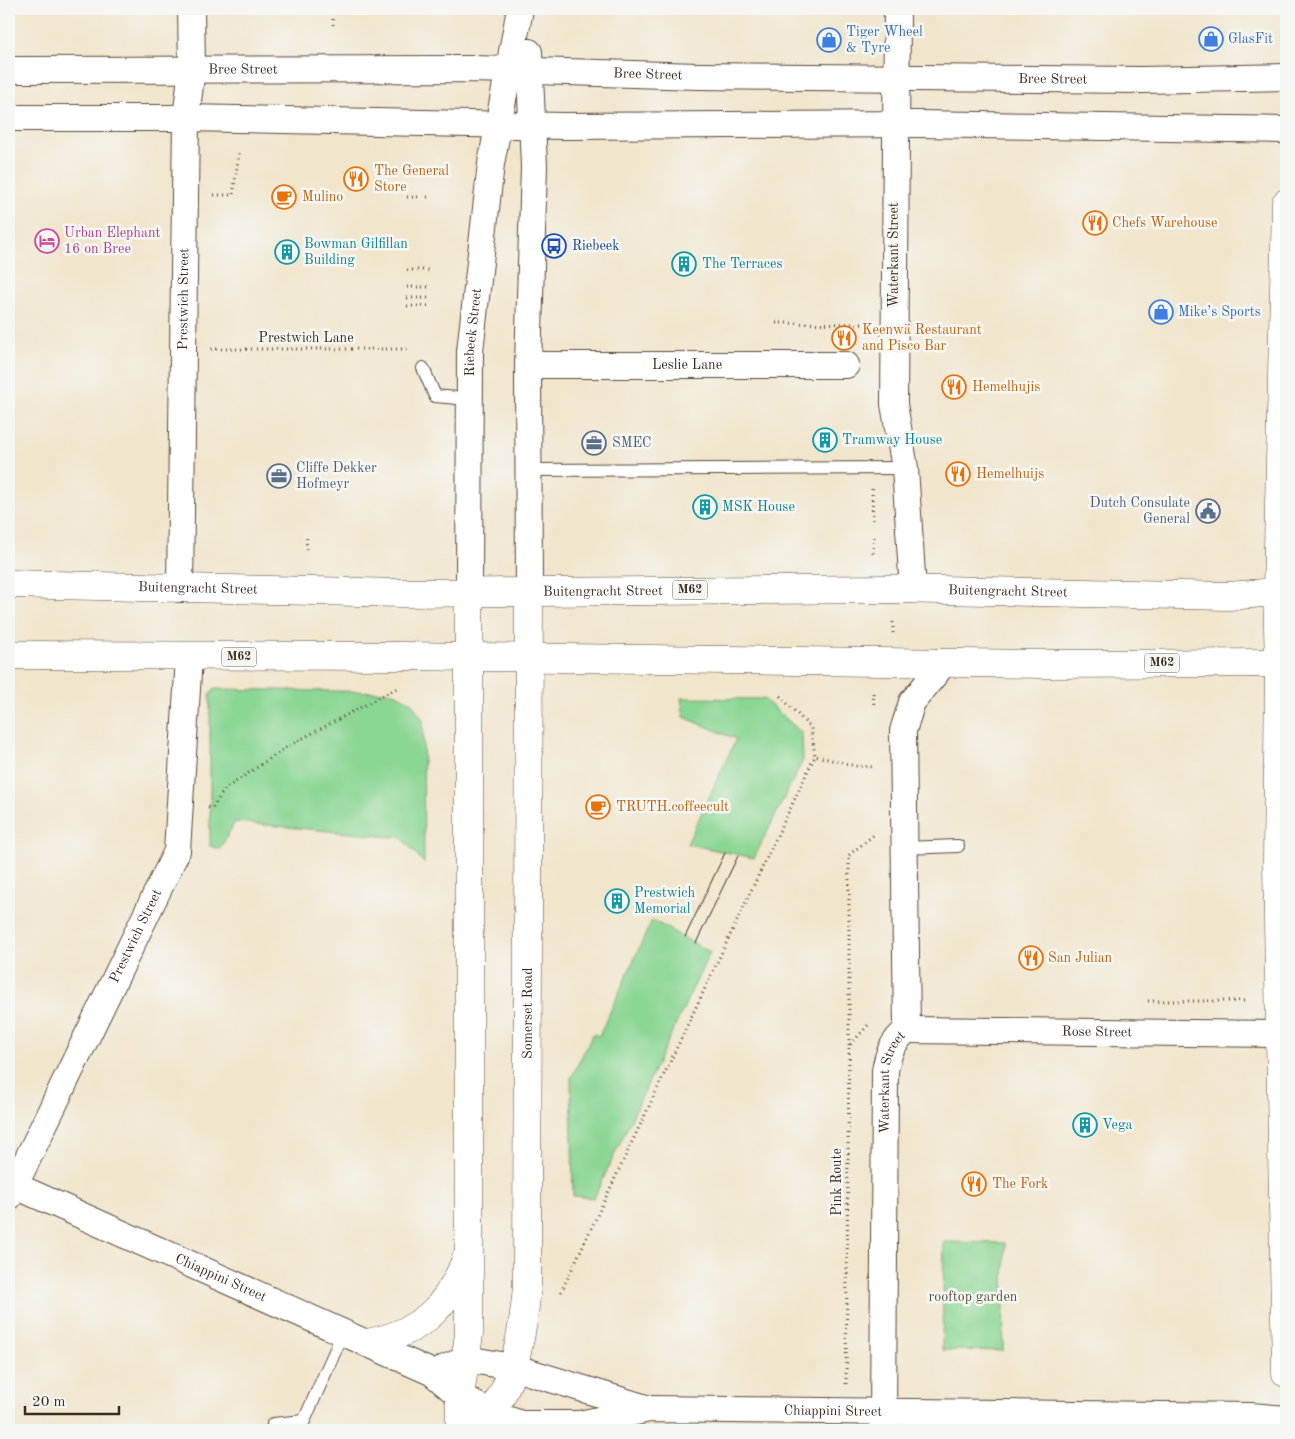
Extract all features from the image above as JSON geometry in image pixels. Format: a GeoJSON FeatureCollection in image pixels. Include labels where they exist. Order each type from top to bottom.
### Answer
{"type":"FeatureCollection","features":[{"type":"Feature","properties":{"kind":"main road"},"geometry":{"type":"LineString","coordinates":[[1286,203],[1282,662],[1277,714],[1284,1034],[1286,1373]]}},
{"type":"Feature","properties":{"kind":"main road","name":"Buitengracht Street"},"geometry":{"type":"LineString","coordinates":[[9,584],[180,589],[469,593],[529,591],[913,590],[1229,596],[1282,591]]}},
{"type":"Feature","properties":{"kind":"main road","name":"Riebeek Street"},"geometry":{"type":"LineString","coordinates":[[529,591],[529,658]]}},
{"type":"Feature","properties":{"kind":"main road","name":"Riebeek Street"},"geometry":{"type":"LineString","coordinates":[[469,593],[469,658]]}},
{"type":"Feature","properties":{"kind":"main road","name":"M62"},"geometry":{"type":"LineString","coordinates":[[9,655],[944,663],[1282,662]]}},
{"type":"Feature","properties":{"kind":"main road"},"geometry":{"type":"LineString","coordinates":[[460,1430],[460,1396],[469,1334],[469,658]]}},
{"type":"Feature","properties":{"kind":"main road","name":"Somerset Road"},"geometry":{"type":"LineString","coordinates":[[490,1413],[499,1400],[512,1367],[525,1307],[527,1270],[529,658]]}},
{"type":"Feature","properties":{"kind":"main road"},"geometry":{"type":"LineString","coordinates":[[355,1338],[392,1339],[414,1328],[441,1305],[454,1289],[470,1248]]}},
{"type":"Feature","properties":{"kind":"main road"},"geometry":{"type":"LineString","coordinates":[[469,1430],[490,1413]]}},
{"type":"Feature","properties":{"kind":"street","name":"Prestwich Street"},"geometry":{"type":"LineString","coordinates":[[180,589],[186,118],[192,68],[191,9]]}},
{"type":"Feature","properties":{"kind":"street","name":"Riebeek Street"},"geometry":{"type":"LineString","coordinates":[[520,9],[520,70],[532,125],[534,176],[528,365],[529,591]]}},
{"type":"Feature","properties":{"kind":"street","name":"Riebeek Street"},"geometry":{"type":"LineString","coordinates":[[469,593],[470,351],[491,164],[500,124],[520,70],[529,9]]}},
{"type":"Feature","properties":{"kind":"street","name":"Waterkant Street"},"geometry":{"type":"LineString","coordinates":[[898,9],[894,404],[905,468],[913,590]]}},
{"type":"Feature","properties":{"kind":"street","name":"Bree Street"},"geometry":{"type":"LineString","coordinates":[[9,70],[192,68],[520,70],[698,76],[1141,80],[1286,77]]}},
{"type":"Feature","properties":{"kind":"street"},"geometry":{"type":"LineString","coordinates":[[9,118],[186,118],[532,125],[896,124],[1286,130]]}},
{"type":"Feature","properties":{"kind":"street","name":"Leslie Lane"},"geometry":{"type":"LineString","coordinates":[[528,365],[846,365]]}},
{"type":"Feature","properties":{"kind":"street","name":"Prestwich Street"},"geometry":{"type":"LineString","coordinates":[[11,1188],[177,851],[190,657]]}},
{"type":"Feature","properties":{"kind":"street","name":"Waterkant Street"},"geometry":{"type":"LineString","coordinates":[[883,1421],[885,1071],[888,1054],[897,1038],[907,1030],[903,731],[912,702],[944,663]]}},
{"type":"Feature","properties":{"kind":"street","name":"Rose Street"},"geometry":{"type":"LineString","coordinates":[[907,1030],[1284,1034]]}},
{"type":"Feature","properties":{"kind":"street","name":"Chiappini Street"},"geometry":{"type":"LineString","coordinates":[[11,1188],[433,1373],[460,1396],[490,1413],[521,1424],[580,1424],[649,1409]]}},
{"type":"Feature","properties":{"kind":"street"},"geometry":{"type":"LineString","coordinates":[[433,1373],[466,1359]]}},
{"type":"Feature","properties":{"kind":"street","name":"Chiappini Street"},"geometry":{"type":"LineString","coordinates":[[466,1359],[512,1367],[649,1409],[883,1421],[1251,1416],[1286,1419]]}},
{"type":"Feature","properties":{"kind":"lane"},"geometry":{"type":"LineString","coordinates":[[423,368],[435,396],[469,399]]}},
{"type":"Feature","properties":{"kind":"lane"},"geometry":{"type":"LineString","coordinates":[[528,470],[905,468]]}},
{"type":"Feature","properties":{"kind":"lane"},"geometry":{"type":"LineString","coordinates":[[904,848],[958,846]]}},
{"type":"Feature","properties":{"kind":"lane"},"geometry":{"type":"LineString","coordinates":[[273,1424],[304,1421],[355,1338]]}},
{"type":"Feature","properties":{"kind":"path"},"geometry":{"type":"LineString","coordinates":[[333,17],[333,25]]}},
{"type":"Feature","properties":{"kind":"path"},"geometry":{"type":"LineString","coordinates":[[209,195],[233,195],[239,153]]}},
{"type":"Feature","properties":{"kind":"path"},"geometry":{"type":"LineString","coordinates":[[407,197],[430,197]]}},
{"type":"Feature","properties":{"kind":"path"},"geometry":{"type":"LineString","coordinates":[[407,270],[430,270]]}},
{"type":"Feature","properties":{"kind":"path"},"geometry":{"type":"LineString","coordinates":[[407,287],[430,287]]}},
{"type":"Feature","properties":{"kind":"path"},"geometry":{"type":"LineString","coordinates":[[407,298],[430,298]]}},
{"type":"Feature","properties":{"kind":"path"},"geometry":{"type":"LineString","coordinates":[[407,306],[430,306]]}},
{"type":"Feature","properties":{"kind":"path"},"geometry":{"type":"LineString","coordinates":[[776,324],[874,324]]}},
{"type":"Feature","properties":{"kind":"path","name":"Prestwich Lane"},"geometry":{"type":"LineString","coordinates":[[183,347],[419,349]]}},
{"type":"Feature","properties":{"kind":"path"},"geometry":{"type":"LineString","coordinates":[[872,496],[873,524]]}},
{"type":"Feature","properties":{"kind":"path"},"geometry":{"type":"LineString","coordinates":[[306,549],[307,536]]}},
{"type":"Feature","properties":{"kind":"path"},"geometry":{"type":"LineString","coordinates":[[873,553],[874,536]]}},
{"type":"Feature","properties":{"kind":"path"},"geometry":{"type":"LineString","coordinates":[[180,812],[212,808],[225,790],[290,745],[402,685]]}},
{"type":"Feature","properties":{"kind":"path"},"geometry":{"type":"LineString","coordinates":[[873,692],[874,706]]}},
{"type":"Feature","properties":{"kind":"path"},"geometry":{"type":"LineString","coordinates":[[561,1292],[815,756],[811,728],[780,696]]}},
{"type":"Feature","properties":{"kind":"path"},"geometry":{"type":"LineString","coordinates":[[815,756],[856,766],[875,767]]}},
{"type":"Feature","properties":{"kind":"path"},"geometry":{"type":"LineString","coordinates":[[874,760],[875,776]]}},
{"type":"Feature","properties":{"kind":"path","name":"Pink Route"},"geometry":{"type":"LineString","coordinates":[[846,1387],[849,856],[878,832]]}},
{"type":"Feature","properties":{"kind":"path"},"geometry":{"type":"LineString","coordinates":[[849,1046],[876,1018]]}},
{"type":"Feature","properties":{"kind":"green space"},"geometry":{"type":"Polygon","coordinates":[[[214,689],[393,692],[411,702],[423,720],[424,863],[402,838],[235,822],[220,849],[210,846],[210,695],[214,689]]]}},
{"type":"Feature","properties":{"kind":"green space"},"geometry":{"type":"Polygon","coordinates":[[[681,698],[764,699],[802,733],[803,760],[754,858],[687,844],[736,739],[684,717],[681,698]]]}},
{"type":"Feature","properties":{"kind":"green space"},"geometry":{"type":"Polygon","coordinates":[[[652,920],[710,952],[594,1198],[573,1196],[571,1078],[593,1034],[599,1036],[652,920]]]}},
{"type":"Feature","properties":{"kind":"green space","name":"rooftop garden"},"geometry":{"type":"Polygon","coordinates":[[[944,1242],[1005,1243],[1003,1351],[942,1350],[944,1242]]]}},
{"type":"Feature","properties":{"kind":"tram line"},"geometry":{"type":"LineString","coordinates":[[685,937],[725,853]]}},
{"type":"Feature","properties":{"kind":"tram line"},"geometry":{"type":"LineString","coordinates":[[696,943],[738,856]]}},
{"type":"Feature","properties":{"kind":"place","name":"GlasFit"},"geometry":{"type":"Point","coordinates":[1211,39]}},
{"type":"Feature","properties":{"kind":"place","name":"Tiger Wheel & Tyre"},"geometry":{"type":"Point","coordinates":[829,40]}},
{"type":"Feature","properties":{"kind":"place","name":"The General Store"},"geometry":{"type":"Point","coordinates":[356,179]}},
{"type":"Feature","properties":{"kind":"place","name":"Mulino"},"geometry":{"type":"Point","coordinates":[284,197]}},
{"type":"Feature","properties":{"kind":"place","name":"Chefs Warehouse"},"geometry":{"type":"Point","coordinates":[1095,223]}},
{"type":"Feature","properties":{"kind":"place","name":"Urban Elephant 16 on Bree"},"geometry":{"type":"Point","coordinates":[47,241]}},
{"type":"Feature","properties":{"kind":"place","name":"Riebeek"},"geometry":{"type":"Point","coordinates":[554,246]}},
{"type":"Feature","properties":{"kind":"place","name":"Bowman Gilfillan Building"},"geometry":{"type":"Point","coordinates":[287,252]}},
{"type":"Feature","properties":{"kind":"place","name":"The Terraces"},"geometry":{"type":"Point","coordinates":[684,264]}},
{"type":"Feature","properties":{"kind":"place","name":"Mike’s Sports"},"geometry":{"type":"Point","coordinates":[1161,312]}},
{"type":"Feature","properties":{"kind":"place","name":"Keenwä Restaurant and Pisco Bar"},"geometry":{"type":"Point","coordinates":[844,338]}},
{"type":"Feature","properties":{"kind":"place","name":"Hemelhujis"},"geometry":{"type":"Point","coordinates":[954,387]}},
{"type":"Feature","properties":{"kind":"place","name":"Tramway House"},"geometry":{"type":"Point","coordinates":[825,440]}},
{"type":"Feature","properties":{"kind":"place","name":"SMEC"},"geometry":{"type":"Point","coordinates":[594,443]}},
{"type":"Feature","properties":{"kind":"place","name":"Hemelhuijs"},"geometry":{"type":"Point","coordinates":[958,474]}},
{"type":"Feature","properties":{"kind":"place","name":"Cliffe Dekker Hofmeyr"},"geometry":{"type":"Point","coordinates":[279,476]}},
{"type":"Feature","properties":{"kind":"place","name":"MSK House"},"geometry":{"type":"Point","coordinates":[705,507]}},
{"type":"Feature","properties":{"kind":"place","name":"Dutch Consulate General"},"geometry":{"type":"Point","coordinates":[1208,511]}},
{"type":"Feature","properties":{"kind":"place","name":"TRUTH.coffeecult"},"geometry":{"type":"Point","coordinates":[598,807]}},
{"type":"Feature","properties":{"kind":"place","name":"Prestwich Memorial"},"geometry":{"type":"Point","coordinates":[617,901]}},
{"type":"Feature","properties":{"kind":"place","name":"San Julian"},"geometry":{"type":"Point","coordinates":[1031,958]}},
{"type":"Feature","properties":{"kind":"place","name":"Vega"},"geometry":{"type":"Point","coordinates":[1085,1125]}},
{"type":"Feature","properties":{"kind":"place","name":"The Fork"},"geometry":{"type":"Point","coordinates":[974,1184]}}]}
